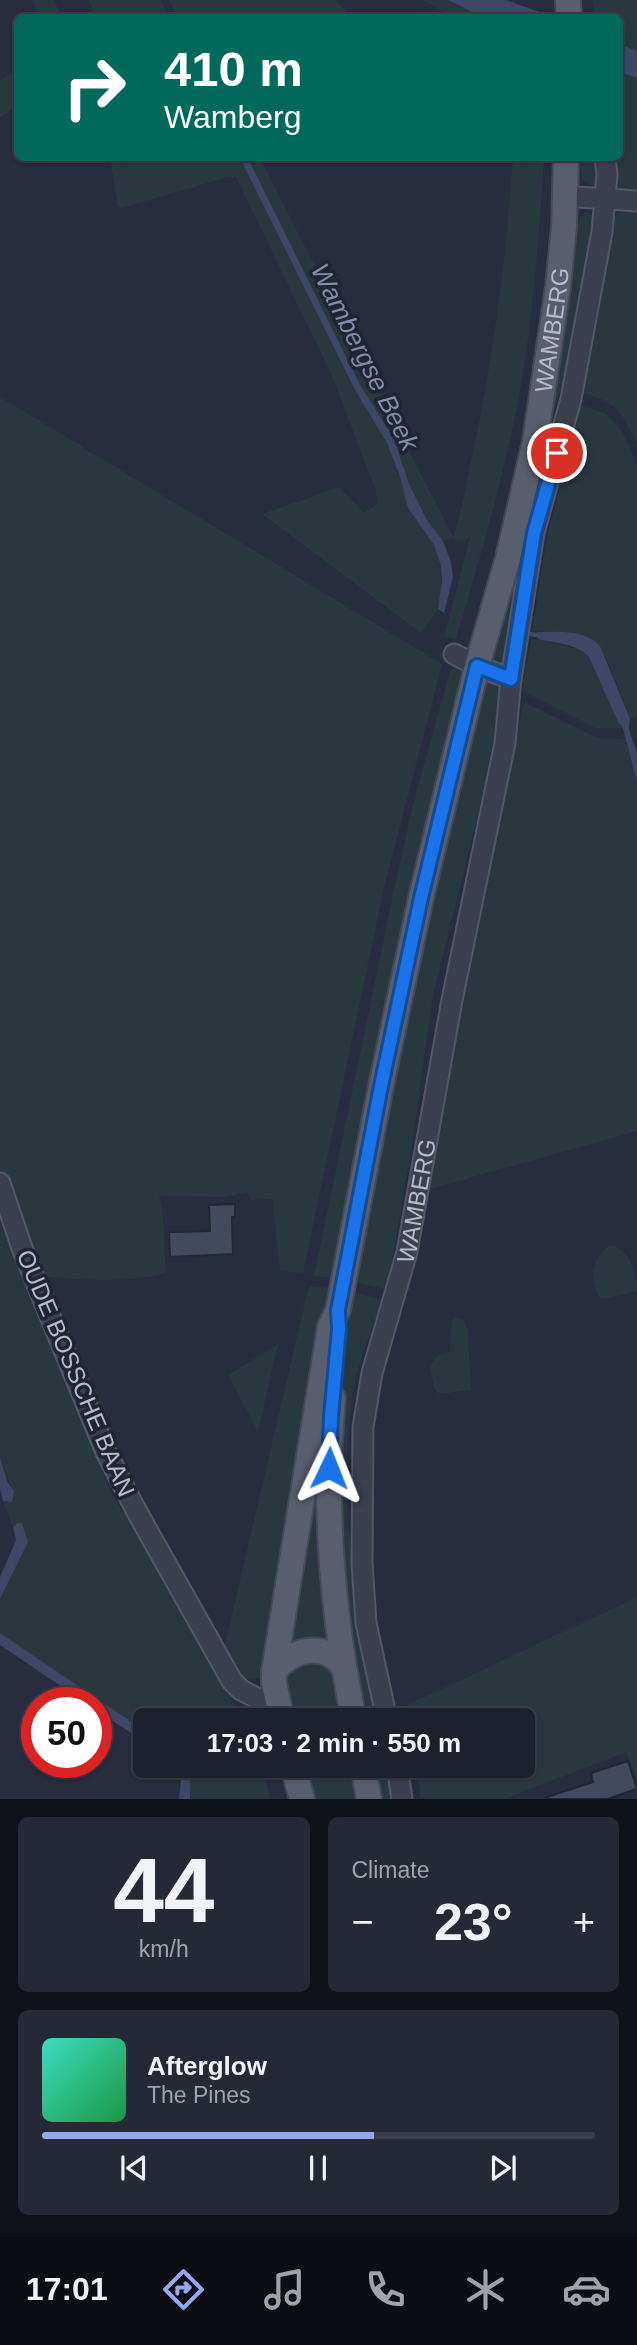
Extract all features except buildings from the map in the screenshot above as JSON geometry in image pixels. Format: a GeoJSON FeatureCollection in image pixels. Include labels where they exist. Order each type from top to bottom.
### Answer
{"type":"FeatureCollection","features":[{"type":"Feature","properties":{"kind":"main road","name":"WAMBERG"},"geometry":{"type":"LineString","coordinates":[[278,1708],[267,1683],[330,1328],[338,1310],[418,911],[535,442],[558,287],[564,227],[566,161]]}},
{"type":"Feature","properties":{"kind":"main road","name":"WAMBERG"},"geometry":{"type":"LineString","coordinates":[[338,1310],[327,1519],[331,1579],[352,1708]]}},
{"type":"Feature","properties":{"kind":"main road"},"geometry":{"type":"LineString","coordinates":[[267,1683],[286,1658],[308,1650],[331,1654],[343,1666]]}},
{"type":"Feature","properties":{"kind":"main road"},"geometry":{"type":"LineString","coordinates":[[296,1778],[302,1799]]}},
{"type":"Feature","properties":{"kind":"main road"},"geometry":{"type":"LineString","coordinates":[[365,1778],[369,1799]]}},
{"type":"Feature","properties":{"kind":"street","name":"WAMBERG"},"geometry":{"type":"LineString","coordinates":[[384,1708],[366,1623],[362,1563],[363,1427],[372,1373],[407,1252],[452,1000],[505,743],[511,679],[534,533],[572,399],[602,232],[607,174],[605,161]]}},
{"type":"Feature","properties":{"kind":"street"},"geometry":{"type":"LineString","coordinates":[[564,196],[637,201]]}},
{"type":"Feature","properties":{"kind":"street"},"geometry":{"type":"LineString","coordinates":[[454,654],[511,679]]}},
{"type":"Feature","properties":{"kind":"street","name":"OUDE BOSSCHE BAAN"},"geometry":{"type":"LineString","coordinates":[[0,1183],[22,1248],[106,1452],[137,1512],[232,1681],[241,1690],[267,1683]]}},
{"type":"Feature","properties":{"kind":"street"},"geometry":{"type":"LineString","coordinates":[[290,1799],[291,1778]]}},
{"type":"Feature","properties":{"kind":"street"},"geometry":{"type":"LineString","coordinates":[[399,1778],[402,1799]]}},
{"type":"Feature","properties":{"kind":"shaded area"},"geometry":{"type":"Polygon","coordinates":[[[32,0],[54,0],[61,14],[38,14],[32,0]]]}},
{"type":"Feature","properties":{"kind":"shaded area"},"geometry":{"type":"Polygon","coordinates":[[[89,0],[161,0],[167,14],[93,14],[89,0]]]}},
{"type":"Feature","properties":{"kind":"shaded area"},"geometry":{"type":"Polygon","coordinates":[[[169,0],[335,0],[349,14],[176,14],[169,0]]]}},
{"type":"Feature","properties":{"kind":"shaded area"},"geometry":{"type":"Polygon","coordinates":[[[422,0],[448,0],[477,14],[447,14],[422,0]]]}},
{"type":"Feature","properties":{"kind":"shaded area"},"geometry":{"type":"Polygon","coordinates":[[[592,0],[637,0],[637,51],[623,45],[623,14],[594,14],[592,0]]]}},
{"type":"Feature","properties":{"kind":"shaded area"},"geometry":{"type":"Polygon","coordinates":[[[14,71],[14,108],[0,118],[0,81],[14,71]]]}},
{"type":"Feature","properties":{"kind":"shaded area"},"geometry":{"type":"Polygon","coordinates":[[[623,73],[637,78],[637,199],[624,194],[615,178],[612,161],[623,161],[623,73]]]}},
{"type":"Feature","properties":{"kind":"shaded area"},"geometry":{"type":"Polygon","coordinates":[[[110,161],[241,161],[354,388],[387,443],[408,508],[434,545],[441,566],[441,593],[438,609],[421,633],[262,514],[339,487],[364,513],[377,504],[376,491],[332,376],[236,177],[122,208],[118,206],[110,161]]]}},
{"type":"Feature","properties":{"kind":"shaded area"},"geometry":{"type":"Polygon","coordinates":[[[249,161],[262,161],[453,537],[474,448],[493,340],[513,161],[544,161],[535,278],[519,397],[506,458],[456,639],[444,637],[470,537],[458,542],[453,538],[443,541],[427,520],[409,484],[394,439],[359,383],[249,161]]]}},
{"type":"Feature","properties":{"kind":"shaded area"},"geometry":{"type":"Polygon","coordinates":[[[580,161],[602,161],[600,186],[596,189],[582,179],[580,161]]]}},
{"type":"Feature","properties":{"kind":"shaded area"},"geometry":{"type":"Polygon","coordinates":[[[586,211],[593,216],[581,301],[563,385],[544,439],[566,323],[577,228],[586,211]]]}},
{"type":"Feature","properties":{"kind":"shaded area"},"geometry":{"type":"Polygon","coordinates":[[[637,211],[637,443],[617,410],[603,400],[582,392],[613,217],[621,212],[637,211]]]}},
{"type":"Feature","properties":{"kind":"shaded area"},"geometry":{"type":"Polygon","coordinates":[[[0,397],[442,664],[384,888],[303,1273],[280,1271],[272,1199],[251,1200],[247,1192],[224,1197],[159,1196],[166,1273],[121,1279],[40,1276],[0,1176],[0,397]]]}},
{"type":"Feature","properties":{"kind":"shaded area"},"geometry":{"type":"Polygon","coordinates":[[[577,404],[605,413],[622,431],[637,463],[637,716],[630,719],[606,657],[568,632],[532,631],[548,533],[577,404]]]}},
{"type":"Feature","properties":{"kind":"shaded area"},"geometry":{"type":"Polygon","coordinates":[[[520,539],[518,582],[504,669],[489,663],[520,539]]]}},
{"type":"Feature","properties":{"kind":"shaded area"},"geometry":{"type":"Polygon","coordinates":[[[538,639],[584,651],[595,668],[623,728],[595,728],[522,691],[531,640],[538,639]]]}},
{"type":"Feature","properties":{"kind":"shaded area"},"geometry":{"type":"Polygon","coordinates":[[[455,665],[466,666],[332,1278],[314,1276],[414,801],[450,671],[455,665]]]}},
{"type":"Feature","properties":{"kind":"shaded area"},"geometry":{"type":"Polygon","coordinates":[[[485,676],[503,683],[486,782],[433,995],[412,1144],[385,1289],[350,1281],[429,884],[485,676]]]}},
{"type":"Feature","properties":{"kind":"shaded area"},"geometry":{"type":"Polygon","coordinates":[[[524,702],[595,737],[625,739],[637,783],[637,1131],[423,1191],[524,702]]]}},
{"type":"Feature","properties":{"kind":"shaded area"},"geometry":{"type":"Polygon","coordinates":[[[0,1221],[111,1492],[211,1658],[237,1708],[133,1708],[133,1723],[112,1709],[112,1687],[80,1687],[0,1633],[0,1599],[28,1542],[14,1525],[13,1527],[3,1501],[12,1502],[13,1497],[0,1458],[0,1221]]]}},
{"type":"Feature","properties":{"kind":"shaded area"},"geometry":{"type":"Polygon","coordinates":[[[609,1245],[627,1256],[637,1291],[604,1299],[598,1296],[594,1269],[598,1258],[609,1245]]]}},
{"type":"Feature","properties":{"kind":"shaded area"},"geometry":{"type":"Polygon","coordinates":[[[311,1286],[330,1288],[270,1676],[247,1678],[227,1668],[223,1653],[311,1286]]]}},
{"type":"Feature","properties":{"kind":"shaded area"},"geometry":{"type":"Polygon","coordinates":[[[45,1289],[105,1408],[121,1470],[45,1289]]]}},
{"type":"Feature","properties":{"kind":"shaded area"},"geometry":{"type":"Polygon","coordinates":[[[349,1291],[382,1300],[355,1380],[347,1475],[348,1516],[357,1598],[378,1708],[357,1708],[331,1520],[333,1437],[349,1291]]]}},
{"type":"Feature","properties":{"kind":"shaded area"},"geometry":{"type":"Polygon","coordinates":[[[455,1318],[463,1319],[468,1331],[471,1390],[440,1394],[434,1389],[430,1366],[436,1357],[450,1351],[451,1322],[455,1318]]]}},
{"type":"Feature","properties":{"kind":"shaded area"},"geometry":{"type":"Polygon","coordinates":[[[278,1344],[258,1432],[228,1375],[278,1344]]]}},
{"type":"Feature","properties":{"kind":"shaded area"},"geometry":{"type":"Polygon","coordinates":[[[319,1416],[336,1645],[281,1650],[319,1416]]]}},
{"type":"Feature","properties":{"kind":"shaded area"},"geometry":{"type":"Polygon","coordinates":[[[637,1597],[637,1779],[626,1752],[505,1799],[420,1799],[417,1778],[535,1778],[535,1708],[401,1708],[637,1597]]]}},
{"type":"Feature","properties":{"kind":"shaded area"},"geometry":{"type":"Polygon","coordinates":[[[303,1656],[335,1667],[347,1708],[286,1708],[282,1672],[303,1656]]]}},
{"type":"Feature","properties":{"kind":"shaded area"},"geometry":{"type":"Polygon","coordinates":[[[191,1778],[265,1778],[271,1799],[190,1799],[191,1778]]]}},
{"type":"Feature","properties":{"kind":"shaded area"},"geometry":{"type":"Polygon","coordinates":[[[301,1778],[362,1778],[366,1799],[305,1799],[301,1778]]]}},
{"type":"Feature","properties":{"kind":"shaded area"},"geometry":{"type":"Polygon","coordinates":[[[372,1778],[393,1778],[396,1799],[376,1799],[372,1778]]]}},
{"type":"Feature","properties":{"kind":"water"},"geometry":{"type":"Polygon","coordinates":[[[448,0],[506,0],[545,14],[477,14],[448,0]]]}},
{"type":"Feature","properties":{"kind":"water"},"geometry":{"type":"Polygon","coordinates":[[[623,45],[637,51],[637,78],[623,73],[623,45]]]}},
{"type":"Feature","properties":{"kind":"water"},"geometry":{"type":"Polygon","coordinates":[[[241,161],[249,161],[359,383],[394,439],[409,484],[427,520],[443,541],[453,577],[444,613],[438,609],[442,580],[441,566],[434,545],[408,508],[387,443],[354,388],[241,161]]]}},
{"type":"Feature","properties":{"kind":"water"},"geometry":{"type":"Polygon","coordinates":[[[537,632],[579,634],[600,646],[630,719],[630,733],[637,753],[637,783],[623,728],[589,657],[573,647],[538,639],[537,632]]]}},
{"type":"Feature","properties":{"kind":"water"},"geometry":{"type":"Polygon","coordinates":[[[0,1458],[8,1483],[14,1491],[12,1502],[3,1501],[0,1489],[0,1458]]]}},
{"type":"Feature","properties":{"kind":"water"},"geometry":{"type":"Polygon","coordinates":[[[18,1523],[22,1524],[28,1542],[0,1599],[0,1577],[16,1540],[13,1527],[18,1523]]]}},
{"type":"Feature","properties":{"kind":"water"},"geometry":{"type":"Polygon","coordinates":[[[0,1633],[80,1687],[62,1687],[0,1645],[0,1633]]]}},
{"type":"Feature","properties":{"kind":"water"},"geometry":{"type":"Polygon","coordinates":[[[112,1709],[133,1723],[133,1734],[112,1720],[112,1709]]]}},
{"type":"Feature","properties":{"kind":"water"},"geometry":{"type":"Polygon","coordinates":[[[181,1778],[191,1778],[190,1799],[179,1799],[181,1778]]]}},
{"type":"Feature","properties":{"kind":"waterway","name":"Wambergse Beek"},"geometry":{"type":"LineString","coordinates":[[531,634],[542,636]]}},
{"type":"Feature","properties":{"kind":"route"},"geometry":{"type":"LineString","coordinates":[[329,1468],[338,1310],[421,898],[477,666],[511,679],[534,533],[557,453]]}}]}
